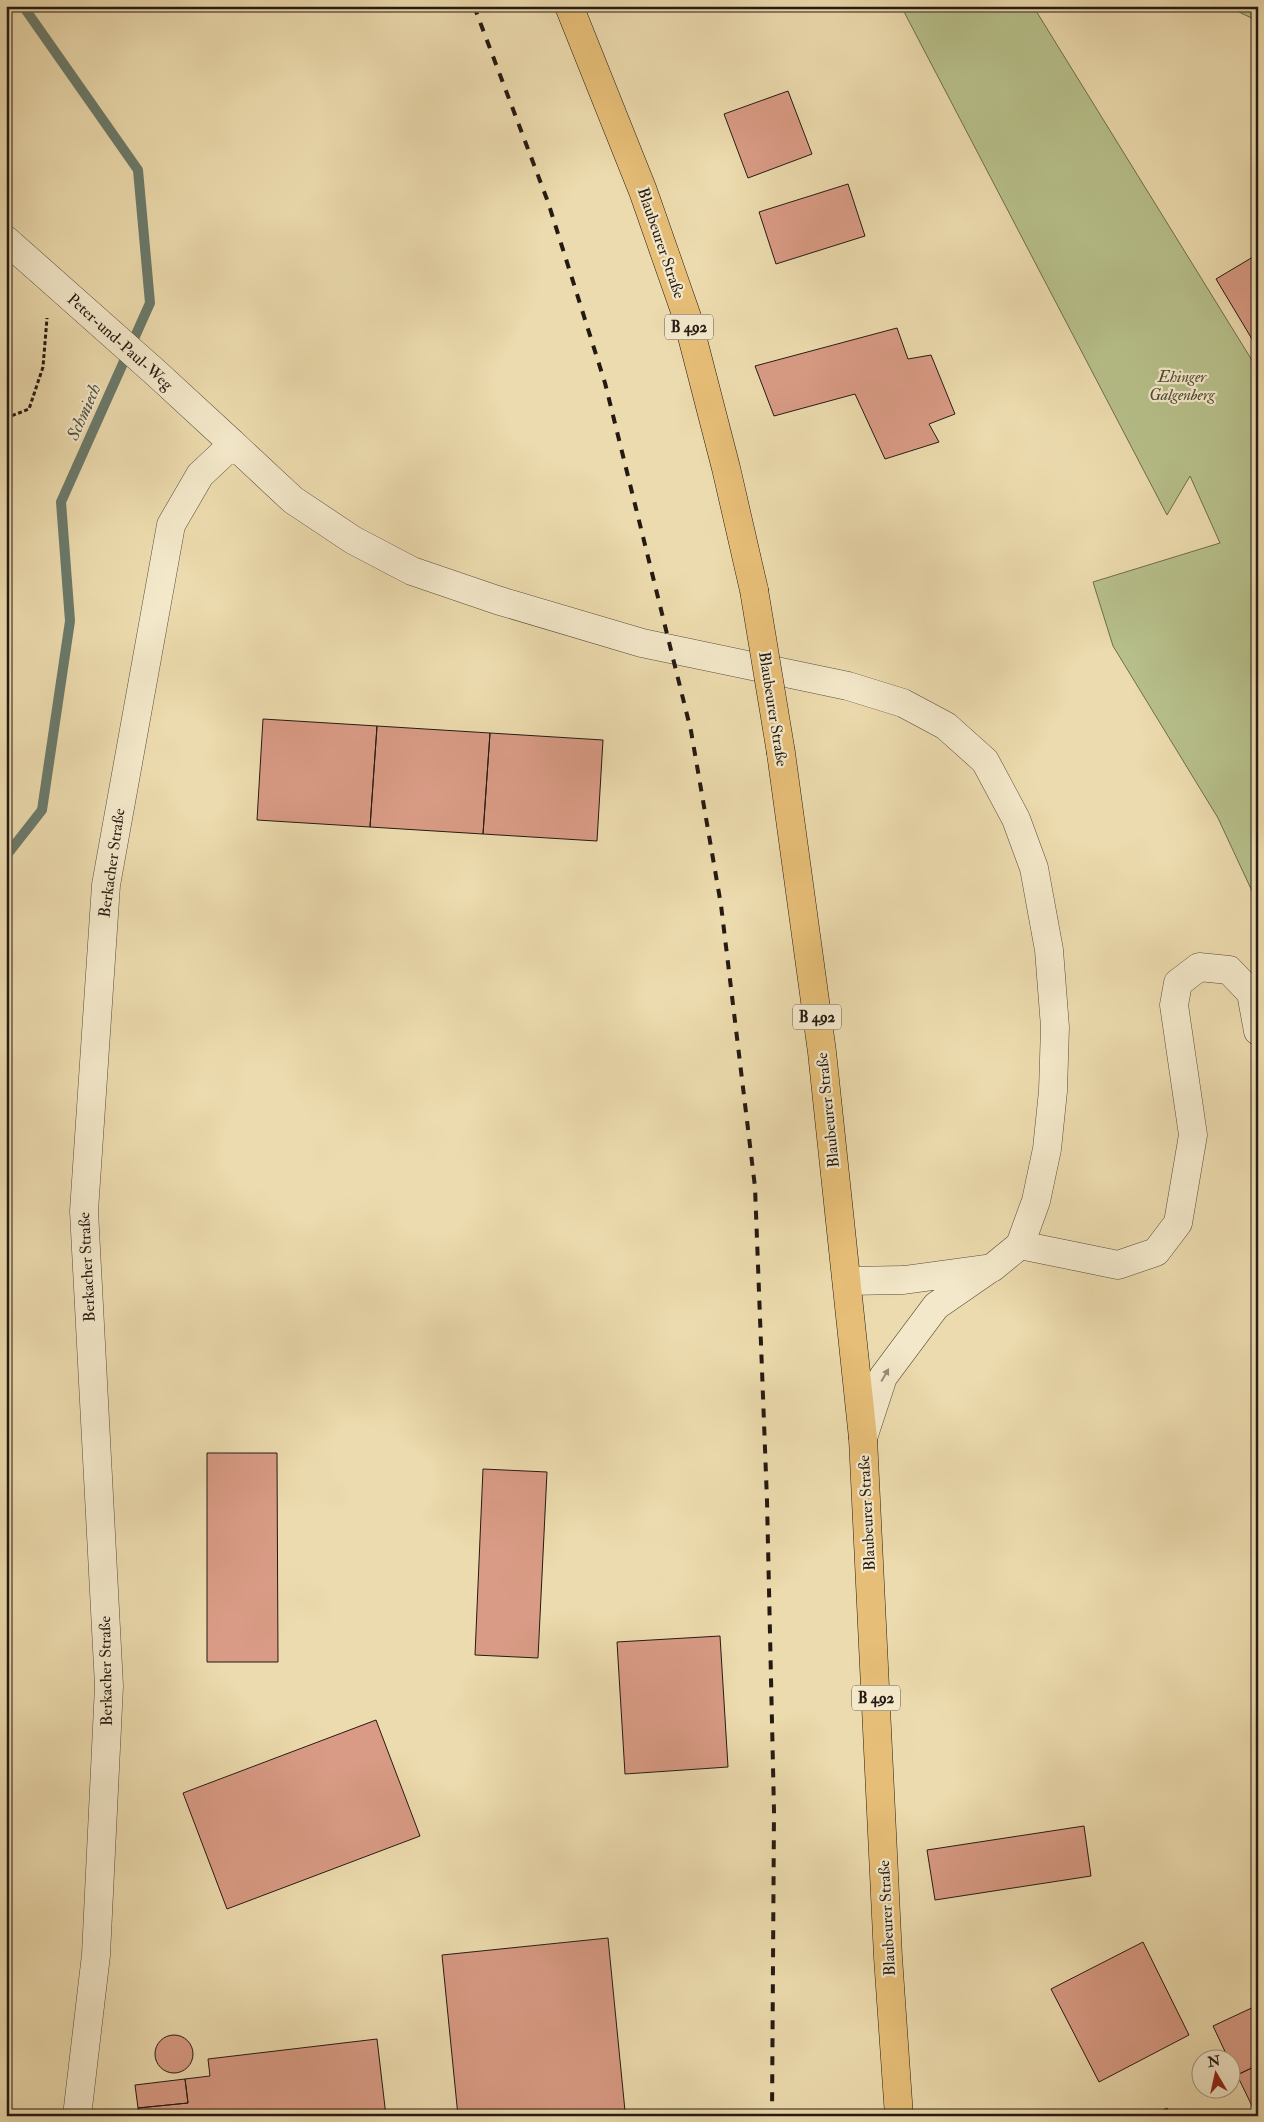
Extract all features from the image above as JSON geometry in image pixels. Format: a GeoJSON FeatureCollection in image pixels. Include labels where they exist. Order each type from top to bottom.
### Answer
{"type":"FeatureCollection","features":[{"type":"Feature","properties":{"kind":"main road","name":"Blaubeurer Straße"},"geometry":{"type":"LineString","coordinates":[[569,6],[643,191],[687,317],[726,468],[754,590],[781,753],[822,1052],[863,1438],[888,1957],[898,2116]]}},
{"type":"Feature","properties":{"kind":"street","name":"Peter-und-Paul-Weg"},"geometry":{"type":"LineString","coordinates":[[6,240],[156,373],[293,500],[353,540],[412,571],[497,600],[642,643],[848,686],[903,703],[946,726],[985,761],[1016,820],[1034,868],[1049,950],[1054,1017],[1053,1090],[1047,1149],[1036,1201],[1020,1245]]}},
{"type":"Feature","properties":{"kind":"street","name":"Berkacher Straße"},"geometry":{"type":"LineString","coordinates":[[77,2116],[96,1956],[109,1686],[84,1210],[106,885],[171,525],[200,475],[233,444]]}},
{"type":"Feature","properties":{"kind":"street"},"geometry":{"type":"LineString","coordinates":[[863,1438],[882,1377],[936,1306],[992,1268],[1020,1245],[1118,1265],[1156,1252],[1178,1223],[1193,1135],[1174,1005],[1178,983],[1199,968],[1229,970],[1251,993],[1258,1031]]}},
{"type":"Feature","properties":{"kind":"street"},"geometry":{"type":"LineString","coordinates":[[847,1282],[904,1280],[992,1268]]}},
{"type":"Feature","properties":{"kind":"path"},"geometry":{"type":"LineString","coordinates":[[6,418],[29,409],[43,368],[48,311],[54,283]]}},
{"type":"Feature","properties":{"kind":"green space","name":"Ehinger Galgenberg"},"geometry":{"type":"Polygon","coordinates":[[[901,6],[1033,6],[1258,370],[1258,904],[1218,818],[1113,646],[1093,582],[1220,543],[1190,476],[1167,515],[901,6]]]}},
{"type":"Feature","properties":{"kind":"green space"},"geometry":{"type":"Polygon","coordinates":[[[1226,6],[1258,6],[1258,21],[1226,6]]]}},
{"type":"Feature","properties":{"kind":"building"},"geometry":{"type":"Polygon","coordinates":[[[788,91],[812,154],[748,178],[724,114],[788,91]]]}},
{"type":"Feature","properties":{"kind":"building"},"geometry":{"type":"Polygon","coordinates":[[[848,184],[865,236],[776,264],[759,212],[848,184]]]}},
{"type":"Feature","properties":{"kind":"building"},"geometry":{"type":"Polygon","coordinates":[[[1258,254],[1258,349],[1216,279],[1258,254]]]}},
{"type":"Feature","properties":{"kind":"building"},"geometry":{"type":"Polygon","coordinates":[[[897,328],[908,359],[931,355],[955,414],[929,424],[939,442],[885,459],[855,394],[774,416],[755,366],[897,328]]]}},
{"type":"Feature","properties":{"kind":"building"},"geometry":{"type":"Polygon","coordinates":[[[263,719],[377,726],[370,827],[257,820],[263,719]]]}},
{"type":"Feature","properties":{"kind":"building"},"geometry":{"type":"Polygon","coordinates":[[[377,726],[490,733],[483,834],[370,827],[377,726]]]}},
{"type":"Feature","properties":{"kind":"building"},"geometry":{"type":"Polygon","coordinates":[[[490,733],[603,740],[597,841],[483,834],[490,733]]]}},
{"type":"Feature","properties":{"kind":"building"},"geometry":{"type":"Polygon","coordinates":[[[207,1453],[277,1453],[278,1662],[207,1662],[207,1453]]]}},
{"type":"Feature","properties":{"kind":"building"},"geometry":{"type":"Polygon","coordinates":[[[483,1469],[547,1472],[538,1658],[475,1655],[483,1469]]]}},
{"type":"Feature","properties":{"kind":"building"},"geometry":{"type":"Polygon","coordinates":[[[720,1636],[728,1767],[625,1774],[617,1642],[720,1636]]]}},
{"type":"Feature","properties":{"kind":"building"},"geometry":{"type":"Polygon","coordinates":[[[376,1720],[420,1836],[227,1909],[183,1793],[376,1720]]]}},
{"type":"Feature","properties":{"kind":"building"},"geometry":{"type":"Polygon","coordinates":[[[1084,1826],[1091,1876],[935,1900],[927,1850],[1084,1826]]]}},
{"type":"Feature","properties":{"kind":"building"},"geometry":{"type":"Polygon","coordinates":[[[608,1938],[625,2111],[574,2116],[458,2116],[442,1955],[608,1938]]]}},
{"type":"Feature","properties":{"kind":"building"},"geometry":{"type":"Polygon","coordinates":[[[1143,1942],[1189,2035],[1099,2082],[1051,1989],[1143,1942]]]}},
{"type":"Feature","properties":{"kind":"building"},"geometry":{"type":"Polygon","coordinates":[[[1258,2005],[1258,2065],[1242,2073],[1242,2050],[1224,2050],[1213,2026],[1258,2005]]]}},
{"type":"Feature","properties":{"kind":"building"},"geometry":{"type":"Polygon","coordinates":[[[174,2035],[187,2041],[193,2054],[187,2067],[174,2073],[161,2067],[155,2054],[161,2041],[174,2035]]]}},
{"type":"Feature","properties":{"kind":"building"},"geometry":{"type":"Polygon","coordinates":[[[377,2039],[386,2116],[139,2116],[138,2108],[188,2103],[185,2079],[210,2076],[208,2059],[377,2039]]]}},
{"type":"Feature","properties":{"kind":"building"},"geometry":{"type":"Polygon","coordinates":[[[1258,2065],[1258,2108],[1254,2110],[1242,2085],[1242,2073],[1258,2065]]]}},
{"type":"Feature","properties":{"kind":"building"},"geometry":{"type":"Polygon","coordinates":[[[185,2079],[188,2103],[138,2108],[135,2085],[185,2079]]]}},
{"type":"Feature","properties":{"kind":"building"},"geometry":{"type":"Polygon","coordinates":[[[1167,2108],[1171,2116],[1152,2116],[1167,2108]]]}},
{"type":"Feature","properties":{"kind":"waterway","name":"Schmiech"},"geometry":{"type":"LineString","coordinates":[[6,856],[42,810],[70,621],[61,502],[150,303],[138,170],[23,6]]}},
{"type":"Feature","properties":{"kind":"railway"},"geometry":{"type":"LineString","coordinates":[[474,6],[548,202],[605,383],[691,731],[721,905],[755,1187],[767,1501],[774,1811],[772,2116]]}}]}
